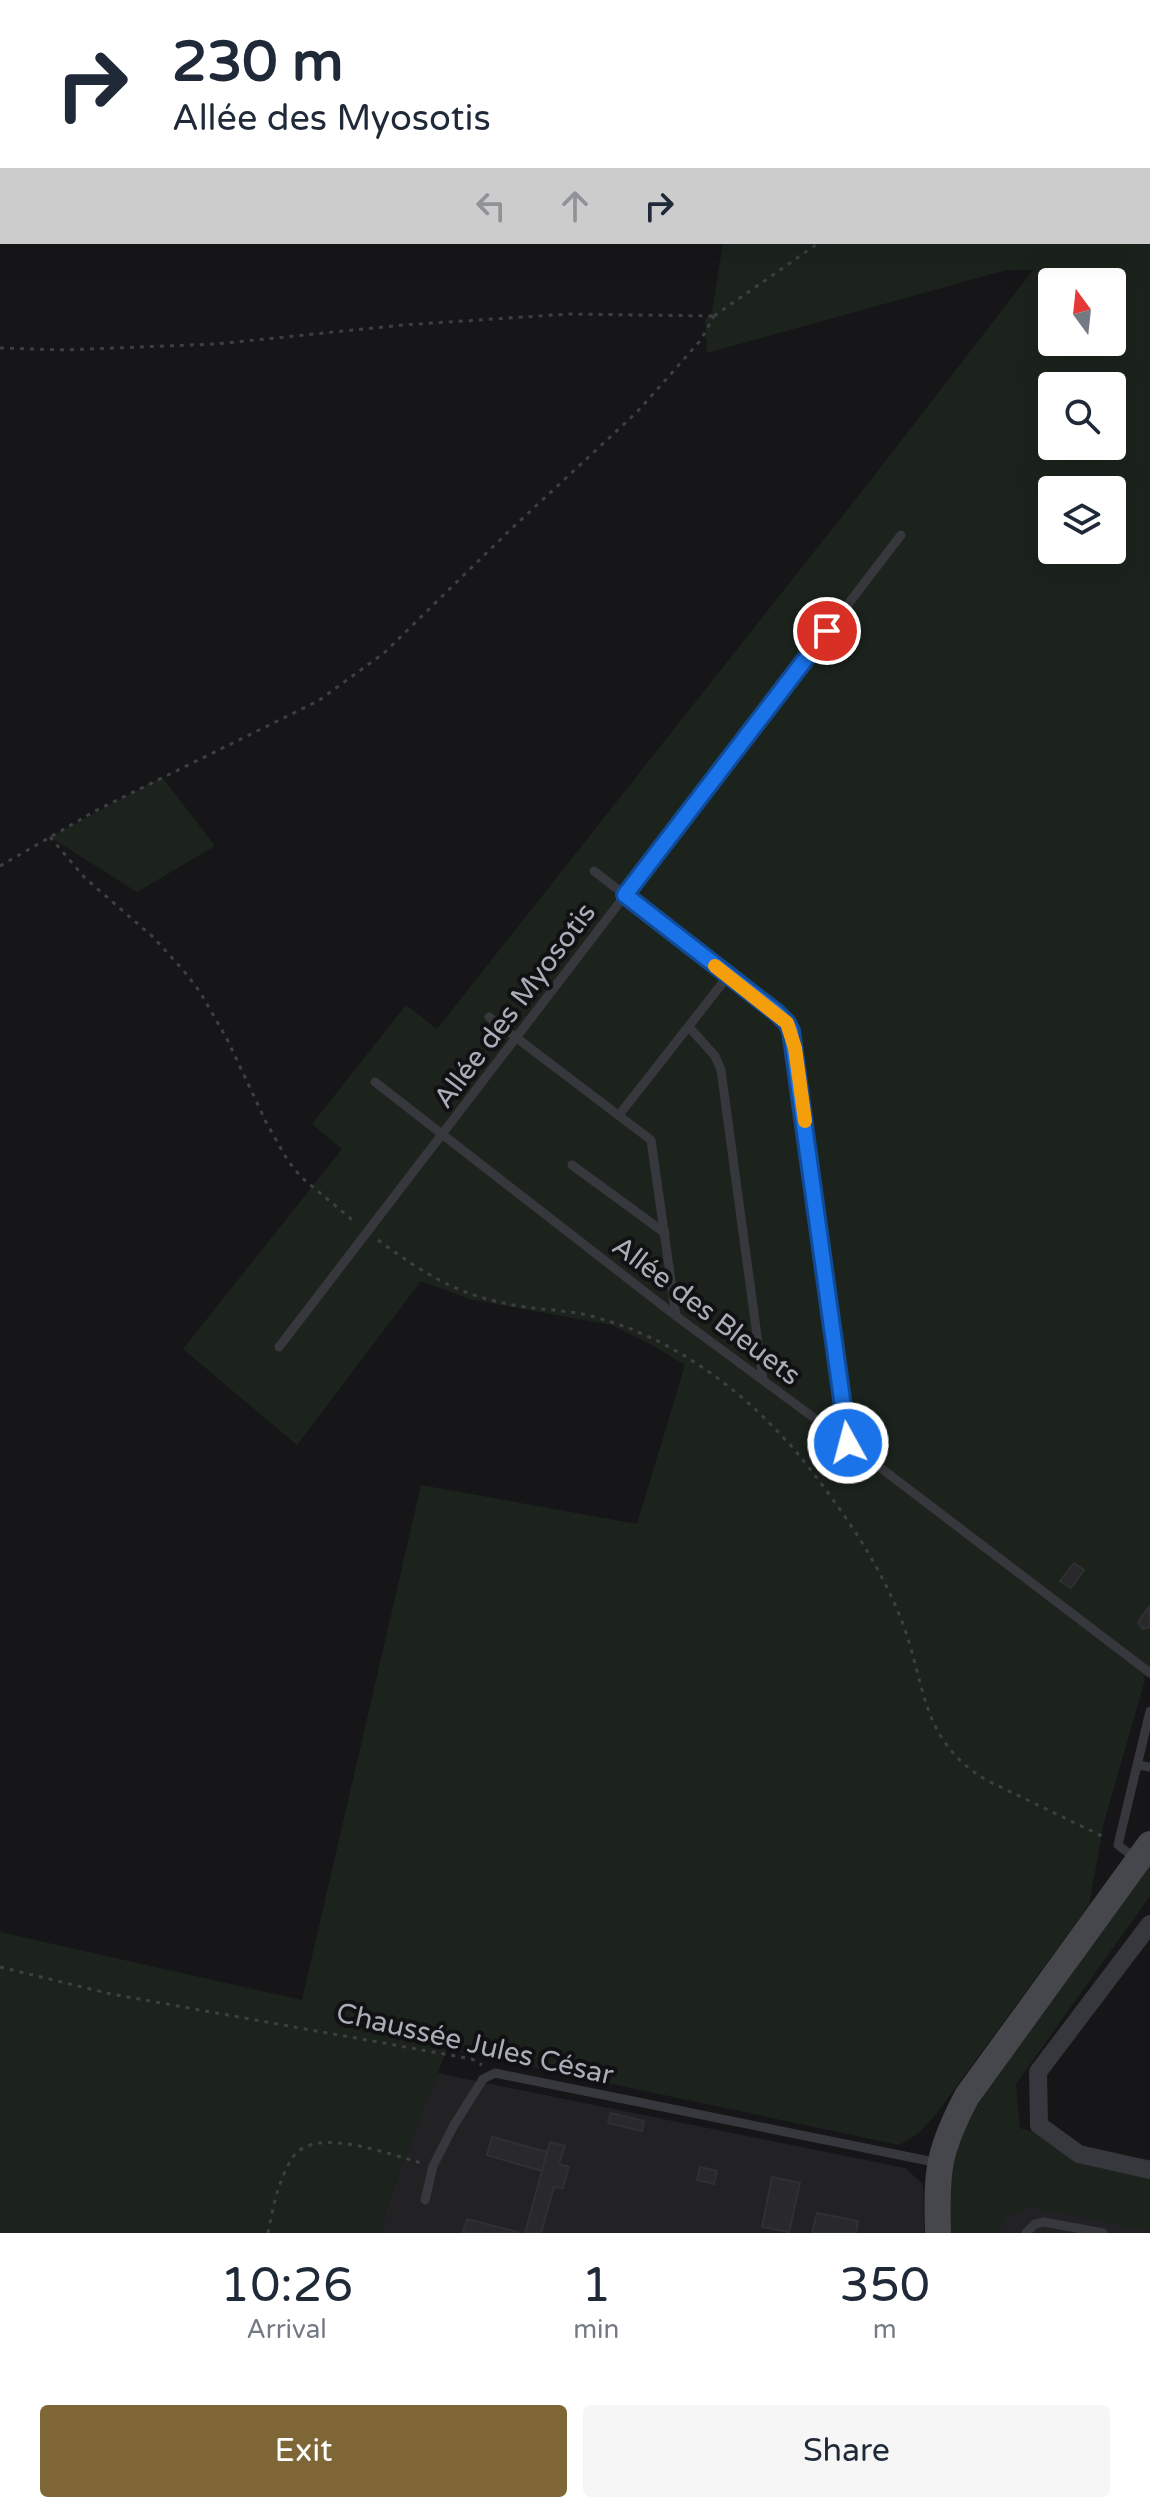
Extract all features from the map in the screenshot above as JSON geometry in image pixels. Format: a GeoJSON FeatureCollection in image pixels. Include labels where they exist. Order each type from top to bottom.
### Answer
{"type":"FeatureCollection","features":[{"type":"Feature","properties":{"kind":"main road"},"geometry":{"type":"LineString","coordinates":[[938,2233],[939,2163],[952,2126],[979,2078],[1135,1850]]}},
{"type":"Feature","properties":{"kind":"street"},"geometry":{"type":"LineString","coordinates":[[1150,1924],[1038,2072],[1039,2125],[1079,2154],[1150,2170]]}},
{"type":"Feature","properties":{"kind":"lane","name":"Allée des Myosotis"},"geometry":{"type":"LineString","coordinates":[[279,1347],[901,535]]}},
{"type":"Feature","properties":{"kind":"lane"},"geometry":{"type":"LineString","coordinates":[[594,871],[777,1013],[791,1031],[848,1443]]}},
{"type":"Feature","properties":{"kind":"lane"},"geometry":{"type":"LineString","coordinates":[[619,1115],[728,976]]}},
{"type":"Feature","properties":{"kind":"lane"},"geometry":{"type":"LineString","coordinates":[[489,1017],[651,1140],[676,1316]]}},
{"type":"Feature","properties":{"kind":"lane"},"geometry":{"type":"LineString","coordinates":[[689,1027],[715,1056],[721,1070],[763,1380]]}},
{"type":"Feature","properties":{"kind":"lane","name":"Allée des Bleuets"},"geometry":{"type":"LineString","coordinates":[[375,1082],[676,1316],[1150,1673]]}},
{"type":"Feature","properties":{"kind":"lane"},"geometry":{"type":"LineString","coordinates":[[572,1165],[665,1233]]}},
{"type":"Feature","properties":{"kind":"lane"},"geometry":{"type":"LineString","coordinates":[[1135,1850],[1137,1765],[1149,1716]]}},
{"type":"Feature","properties":{"kind":"lane"},"geometry":{"type":"LineString","coordinates":[[1137,1765],[1150,1767]]}},
{"type":"Feature","properties":{"kind":"lane"},"geometry":{"type":"LineString","coordinates":[[425,2200],[433,2166],[481,2082],[495,2073]]}},
{"type":"Feature","properties":{"kind":"lane","name":"Chaussée Jules César"},"geometry":{"type":"LineString","coordinates":[[495,2073],[939,2163]]}},
{"type":"Feature","properties":{"kind":"lane"},"geometry":{"type":"LineString","coordinates":[[1026,2233],[1035,2224],[1044,2222],[1103,2233]]}},
{"type":"Feature","properties":{"kind":"path"},"geometry":{"type":"LineString","coordinates":[[0,866],[110,803],[306,708],[384,653],[637,412],[701,340],[714,316],[817,244]]}},
{"type":"Feature","properties":{"kind":"path"},"geometry":{"type":"LineString","coordinates":[[0,348],[64,350],[216,344],[449,321],[569,314],[714,316]]}},
{"type":"Feature","properties":{"kind":"path"},"geometry":{"type":"LineString","coordinates":[[50,837],[85,878],[153,937],[200,992],[227,1039],[266,1122],[301,1177],[408,1262],[449,1287],[508,1304],[587,1315],[646,1335],[709,1372],[752,1406],[832,1498],[871,1559],[899,1613],[932,1721],[947,1748],[970,1770],[986,1780],[1135,1850]]}},
{"type":"Feature","properties":{"kind":"path","name":"Chaussée Jules César"},"geometry":{"type":"LineString","coordinates":[[0,1967],[126,1997],[472,2059],[495,2073]]}},
{"type":"Feature","properties":{"kind":"path"},"geometry":{"type":"LineString","coordinates":[[268,2233],[277,2190],[294,2154],[318,2143],[339,2141],[433,2166]]}},
{"type":"Feature","properties":{"kind":"shaded area"},"geometry":{"type":"Polygon","coordinates":[[[723,244],[1150,244],[1150,1670],[1143,1678],[1145,1680],[1104,1822],[1089,1905],[937,2113],[919,2133],[899,2145],[447,2049],[386,2207],[382,2233],[0,2233],[0,1932],[302,2000],[421,1485],[637,1524],[685,1365],[611,1325],[469,1299],[421,1281],[297,1445],[183,1349],[342,1149],[312,1124],[406,1005],[437,1029],[1033,270],[1007,270],[707,353],[705,320],[712,312],[723,244]]]}},
{"type":"Feature","properties":{"kind":"shaded area"},"geometry":{"type":"Polygon","coordinates":[[[162,777],[215,846],[137,892],[50,837],[162,777]]]}},
{"type":"Feature","properties":{"kind":"shaded area"},"geometry":{"type":"Polygon","coordinates":[[[1150,1861],[1150,1896],[1016,2084],[1020,2128],[1084,2148],[1150,2160],[1150,2231],[1030,2207],[1010,2215],[999,2233],[948,2233],[947,2177],[955,2141],[993,2075],[1150,1861]]]}},
{"type":"Feature","properties":{"kind":"shaded area"},"geometry":{"type":"Polygon","coordinates":[[[437,2073],[905,2168],[923,2184],[924,2233],[382,2233],[386,2208],[437,2073]]]}},
{"type":"Feature","properties":{"kind":"shaded area"},"geometry":{"type":"Polygon","coordinates":[[[961,2182],[1150,2220],[1150,2233],[963,2233],[961,2182]]]}},
{"type":"Feature","properties":{"kind":"building"},"geometry":{"type":"Polygon","coordinates":[[[1074,1563],[1084,1570],[1071,1588],[1060,1581],[1074,1563]]]}},
{"type":"Feature","properties":{"kind":"building"},"geometry":{"type":"Polygon","coordinates":[[[1149,1607],[1150,1627],[1143,1629],[1138,1622],[1149,1607]]]}},
{"type":"Feature","properties":{"kind":"building"},"geometry":{"type":"Polygon","coordinates":[[[611,2113],[644,2121],[642,2131],[608,2123],[611,2113]]]}},
{"type":"Feature","properties":{"kind":"building"},"geometry":{"type":"Polygon","coordinates":[[[492,2137],[547,2152],[542,2171],[487,2155],[492,2137]]]}},
{"type":"Feature","properties":{"kind":"building"},"geometry":{"type":"Polygon","coordinates":[[[550,2142],[565,2146],[559,2164],[569,2167],[563,2188],[554,2187],[541,2233],[525,2233],[550,2142]]]}},
{"type":"Feature","properties":{"kind":"building"},"geometry":{"type":"Polygon","coordinates":[[[700,2167],[717,2171],[714,2184],[697,2180],[700,2167]]]}},
{"type":"Feature","properties":{"kind":"building"},"geometry":{"type":"Polygon","coordinates":[[[772,2177],[800,2183],[789,2232],[762,2227],[772,2177]]]}},
{"type":"Feature","properties":{"kind":"building"},"geometry":{"type":"Polygon","coordinates":[[[817,2213],[858,2221],[856,2233],[812,2233],[817,2213]]]}},
{"type":"Feature","properties":{"kind":"building"},"geometry":{"type":"Polygon","coordinates":[[[467,2219],[521,2233],[463,2233],[467,2219]]]}},
{"type":"Feature","properties":{"kind":"slow traffic"},"geometry":{"type":"LineString","coordinates":[[715,966],[787,1023],[795,1048],[805,1121]]}},
{"type":"Feature","properties":{"kind":"route"},"geometry":{"type":"LineString","coordinates":[[827,631],[625,895],[777,1013],[791,1031],[848,1443]]}}]}
